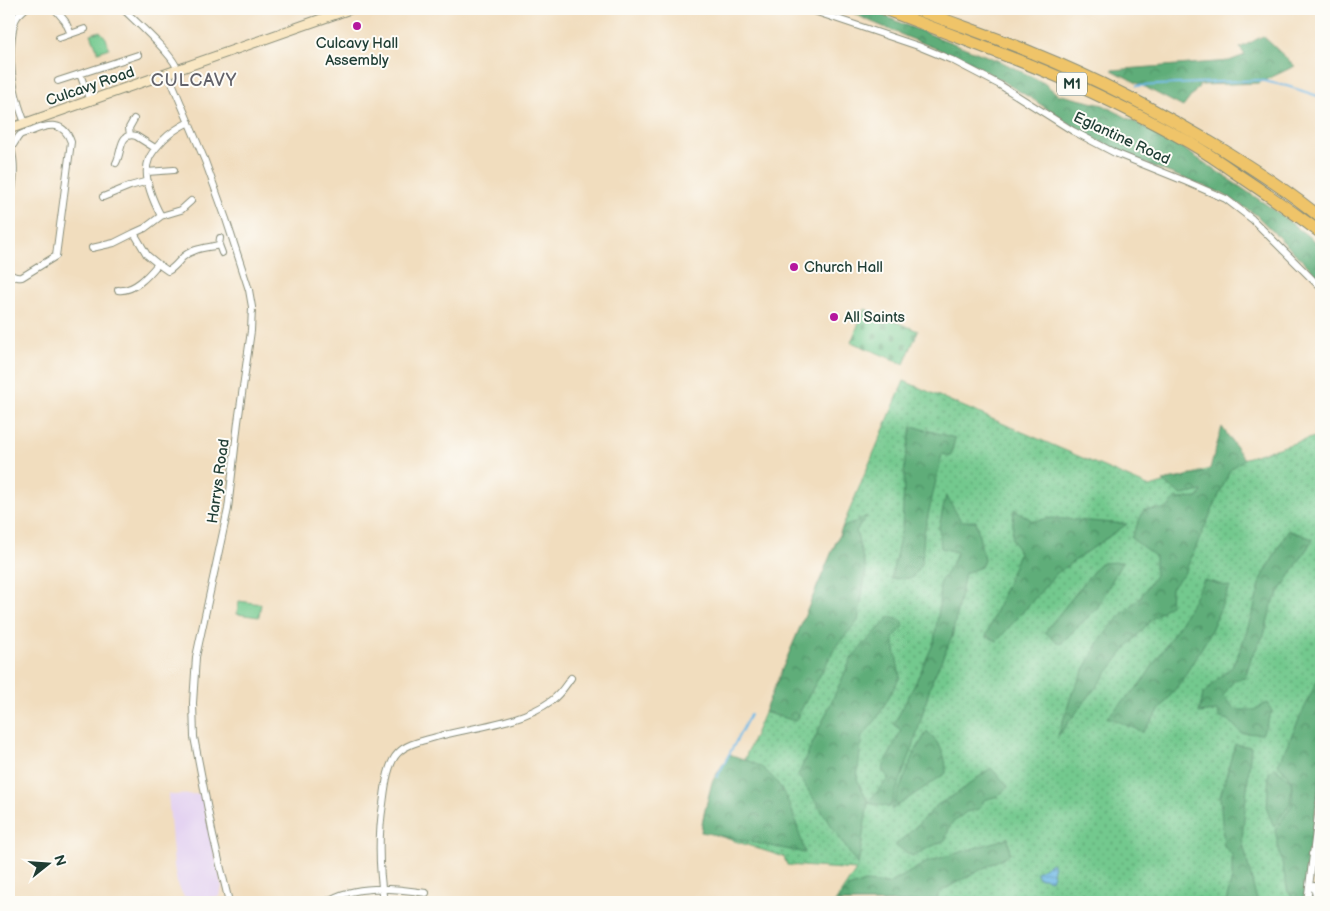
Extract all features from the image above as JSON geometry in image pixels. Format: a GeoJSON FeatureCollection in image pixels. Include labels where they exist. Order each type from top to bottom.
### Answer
{"type":"FeatureCollection","features":[{"type":"Feature","properties":{"kind":"highway","name":"M1"},"geometry":{"type":"LineString","coordinates":[[884,9],[1029,65],[1087,90],[1142,118],[1221,163],[1321,233]]}},
{"type":"Feature","properties":{"kind":"highway","name":"M1"},"geometry":{"type":"LineString","coordinates":[[916,9],[1042,57],[1147,107],[1194,132],[1236,158],[1277,185],[1321,218]]}},
{"type":"Feature","properties":{"kind":"street"},"geometry":{"type":"LineString","coordinates":[[25,9],[16,18],[13,27],[10,62],[19,106],[26,123]]}},
{"type":"Feature","properties":{"kind":"street"},"geometry":{"type":"LineString","coordinates":[[55,9],[65,20],[71,34]]}},
{"type":"Feature","properties":{"kind":"street"},"geometry":{"type":"LineString","coordinates":[[123,9],[171,57],[177,66],[177,70]]}},
{"type":"Feature","properties":{"kind":"street","name":"Culcavy Road"},"geometry":{"type":"LineString","coordinates":[[9,129],[350,9]]}},
{"type":"Feature","properties":{"kind":"street","name":"Eglantine Road"},"geometry":{"type":"LineString","coordinates":[[808,9],[918,46],[952,60],[1000,85],[1073,131],[1107,148],[1226,199],[1252,219],[1321,288]]}},
{"type":"Feature","properties":{"kind":"street"},"geometry":{"type":"LineString","coordinates":[[59,38],[84,29]]}},
{"type":"Feature","properties":{"kind":"street"},"geometry":{"type":"LineString","coordinates":[[58,81],[138,55]]}},
{"type":"Feature","properties":{"kind":"street","name":"Harrys Road"},"geometry":{"type":"LineString","coordinates":[[168,73],[226,219],[249,290],[252,307],[251,332],[228,509],[196,657],[194,681],[194,737],[213,836],[229,902]]}},
{"type":"Feature","properties":{"kind":"street"},"geometry":{"type":"LineString","coordinates":[[80,74],[90,101]]}},
{"type":"Feature","properties":{"kind":"street"},"geometry":{"type":"LineString","coordinates":[[130,135],[129,128],[134,119]]}},
{"type":"Feature","properties":{"kind":"street"},"geometry":{"type":"LineString","coordinates":[[161,216],[150,194],[147,172],[148,160],[155,148],[170,133],[189,122]]}},
{"type":"Feature","properties":{"kind":"street"},"geometry":{"type":"LineString","coordinates":[[9,211],[14,172],[14,158],[10,149],[20,135],[43,126],[53,125],[62,128],[69,135],[71,142],[56,256],[22,277],[13,277],[9,272]]}},
{"type":"Feature","properties":{"kind":"street"},"geometry":{"type":"LineString","coordinates":[[116,163],[124,139],[130,135],[136,136],[155,148]]}},
{"type":"Feature","properties":{"kind":"street"},"geometry":{"type":"LineString","coordinates":[[147,172],[174,170]]}},
{"type":"Feature","properties":{"kind":"street"},"geometry":{"type":"LineString","coordinates":[[103,196],[148,181]]}},
{"type":"Feature","properties":{"kind":"street"},"geometry":{"type":"LineString","coordinates":[[92,248],[114,243],[145,228],[161,216],[181,210],[191,201]]}},
{"type":"Feature","properties":{"kind":"street"},"geometry":{"type":"LineString","coordinates":[[134,233],[147,255],[168,271],[184,256],[195,250],[219,246]]}},
{"type":"Feature","properties":{"kind":"street"},"geometry":{"type":"LineString","coordinates":[[220,238],[219,246],[222,253]]}},
{"type":"Feature","properties":{"kind":"street"},"geometry":{"type":"LineString","coordinates":[[118,290],[135,286],[158,264]]}},
{"type":"Feature","properties":{"kind":"street"},"geometry":{"type":"LineString","coordinates":[[384,902],[380,820],[390,767],[397,754],[415,743],[500,722],[539,708],[551,702],[559,695],[571,678]]}},
{"type":"Feature","properties":{"kind":"street"},"geometry":{"type":"LineString","coordinates":[[1307,902],[1321,792]]}},
{"type":"Feature","properties":{"kind":"street"},"geometry":{"type":"LineString","coordinates":[[1312,854],[1321,855]]}},
{"type":"Feature","properties":{"kind":"street"},"geometry":{"type":"LineString","coordinates":[[1314,886],[1317,902]]}},
{"type":"Feature","properties":{"kind":"street"},"geometry":{"type":"LineString","coordinates":[[326,902],[346,893],[382,888],[426,893]]}},
{"type":"Feature","properties":{"kind":"shaded area"},"geometry":{"type":"Polygon","coordinates":[[[168,794],[201,794],[222,886],[220,897],[184,897],[177,883],[174,866],[168,794]]]}},
{"type":"Feature","properties":{"kind":"green space"},"geometry":{"type":"Polygon","coordinates":[[[846,9],[869,9],[1002,62],[1044,83],[1057,94],[1103,105],[1175,143],[1273,209],[1321,246],[1321,279],[1255,214],[1221,193],[1114,149],[1076,129],[1034,100],[968,61],[907,37],[846,9]]]}},
{"type":"Feature","properties":{"kind":"green space"},"geometry":{"type":"Polygon","coordinates":[[[100,31],[106,38],[109,48],[98,52],[91,34],[100,31]]]}},
{"type":"Feature","properties":{"kind":"green space"},"geometry":{"type":"Polygon","coordinates":[[[1263,36],[1295,66],[1259,83],[1200,85],[1183,107],[1112,70],[1229,61],[1245,55],[1240,48],[1263,36]]]}},
{"type":"Feature","properties":{"kind":"green space"},"geometry":{"type":"Polygon","coordinates":[[[865,309],[918,331],[904,364],[851,342],[865,309]]]}},
{"type":"Feature","properties":{"kind":"green space"},"geometry":{"type":"Polygon","coordinates":[[[904,381],[1150,487],[1321,435],[1321,771],[1303,902],[835,902],[856,870],[787,865],[784,857],[713,834],[904,381]]]}},
{"type":"Feature","properties":{"kind":"green space"},"geometry":{"type":"Polygon","coordinates":[[[912,426],[955,438],[951,456],[942,454],[924,533],[922,563],[912,578],[891,579],[902,528],[905,460],[912,426]]]}},
{"type":"Feature","properties":{"kind":"green space"},"geometry":{"type":"Polygon","coordinates":[[[1222,427],[1244,459],[1230,470],[1184,574],[1171,588],[1170,605],[1152,619],[1128,646],[1058,736],[1072,693],[1100,640],[1119,617],[1140,598],[1155,575],[1155,556],[1131,538],[1144,510],[1167,509],[1175,499],[1198,498],[1202,491],[1182,495],[1162,481],[1209,472],[1222,427]]]}},
{"type":"Feature","properties":{"kind":"green space"},"geometry":{"type":"Polygon","coordinates":[[[946,495],[961,521],[976,521],[984,560],[981,567],[965,573],[952,637],[932,681],[913,747],[890,807],[868,803],[858,866],[798,775],[852,657],[890,617],[902,621],[904,626],[893,638],[900,677],[876,720],[862,736],[857,779],[868,802],[889,778],[882,770],[901,730],[894,724],[934,642],[939,608],[940,582],[950,568],[957,552],[941,548],[939,527],[946,495]]]}},
{"type":"Feature","properties":{"kind":"green space"},"geometry":{"type":"Polygon","coordinates":[[[1014,509],[1033,521],[1052,518],[1127,524],[1057,573],[997,641],[986,636],[1019,553],[1012,539],[1014,509]]]}},
{"type":"Feature","properties":{"kind":"green space"},"geometry":{"type":"Polygon","coordinates":[[[867,516],[856,531],[866,571],[858,621],[836,646],[795,721],[764,712],[842,528],[867,516]]]}},
{"type":"Feature","properties":{"kind":"green space"},"geometry":{"type":"Polygon","coordinates":[[[1288,530],[1313,539],[1272,604],[1264,635],[1251,658],[1245,678],[1234,680],[1223,696],[1236,710],[1254,710],[1267,703],[1272,711],[1262,734],[1241,733],[1229,720],[1220,718],[1217,711],[1199,713],[1203,694],[1232,667],[1241,648],[1261,580],[1288,530]]]}},
{"type":"Feature","properties":{"kind":"green space"},"geometry":{"type":"Polygon","coordinates":[[[1122,562],[1098,607],[1060,644],[1045,632],[1100,563],[1122,562]]]}},
{"type":"Feature","properties":{"kind":"green space"},"geometry":{"type":"Polygon","coordinates":[[[1204,580],[1230,587],[1207,639],[1182,680],[1143,732],[1107,717],[1140,685],[1178,627],[1204,580]]]}},
{"type":"Feature","properties":{"kind":"green space"},"geometry":{"type":"Polygon","coordinates":[[[239,601],[261,604],[259,617],[237,614],[239,601]]]}},
{"type":"Feature","properties":{"kind":"green space"},"geometry":{"type":"Polygon","coordinates":[[[1321,673],[1321,767],[1303,902],[1298,902],[1288,892],[1275,830],[1292,805],[1293,782],[1278,764],[1321,673]]]}},
{"type":"Feature","properties":{"kind":"green space"},"geometry":{"type":"Polygon","coordinates":[[[927,731],[942,750],[946,773],[891,810],[915,752],[927,731]]]}},
{"type":"Feature","properties":{"kind":"green space"},"geometry":{"type":"Polygon","coordinates":[[[1235,744],[1251,747],[1242,839],[1257,902],[1226,902],[1232,878],[1232,855],[1224,846],[1220,797],[1235,744]]]}},
{"type":"Feature","properties":{"kind":"green space"},"geometry":{"type":"Polygon","coordinates":[[[729,754],[758,765],[774,778],[791,808],[805,853],[701,832],[712,782],[729,754]]]}},
{"type":"Feature","properties":{"kind":"green space"},"geometry":{"type":"Polygon","coordinates":[[[1275,767],[1292,782],[1290,804],[1274,827],[1267,810],[1269,772],[1275,767]]]}},
{"type":"Feature","properties":{"kind":"green space"},"geometry":{"type":"Polygon","coordinates":[[[991,768],[1008,786],[998,796],[984,800],[979,809],[966,812],[951,824],[945,840],[912,856],[895,845],[937,805],[956,794],[991,768]]]}},
{"type":"Feature","properties":{"kind":"green space"},"geometry":{"type":"Polygon","coordinates":[[[1008,838],[1010,854],[941,891],[934,902],[837,902],[848,888],[865,882],[889,884],[927,862],[1008,838]]]}},
{"type":"Feature","properties":{"kind":"water"},"geometry":{"type":"Polygon","coordinates":[[[1052,863],[1054,866],[1051,880],[1038,878],[1036,872],[1052,863]]]}},
{"type":"Feature","properties":{"kind":"waterway"},"geometry":{"type":"LineString","coordinates":[[1137,86],[1259,80],[1287,86],[1321,97]]}},
{"type":"Feature","properties":{"kind":"waterway"},"geometry":{"type":"LineString","coordinates":[[717,777],[750,715]]}},
{"type":"Feature","properties":{"kind":"place","name":"Culcavy Hall Assembly"},"geometry":{"type":"Point","coordinates":[357,26]}},
{"type":"Feature","properties":{"kind":"place","name":"Church Hall"},"geometry":{"type":"Point","coordinates":[794,267]}},
{"type":"Feature","properties":{"kind":"place","name":"All Saints"},"geometry":{"type":"Point","coordinates":[834,317]}},
{"type":"Feature","properties":{"kind":"district","name":"CULCAVY"},"geometry":{"type":"Point","coordinates":[194,80]}}]}
